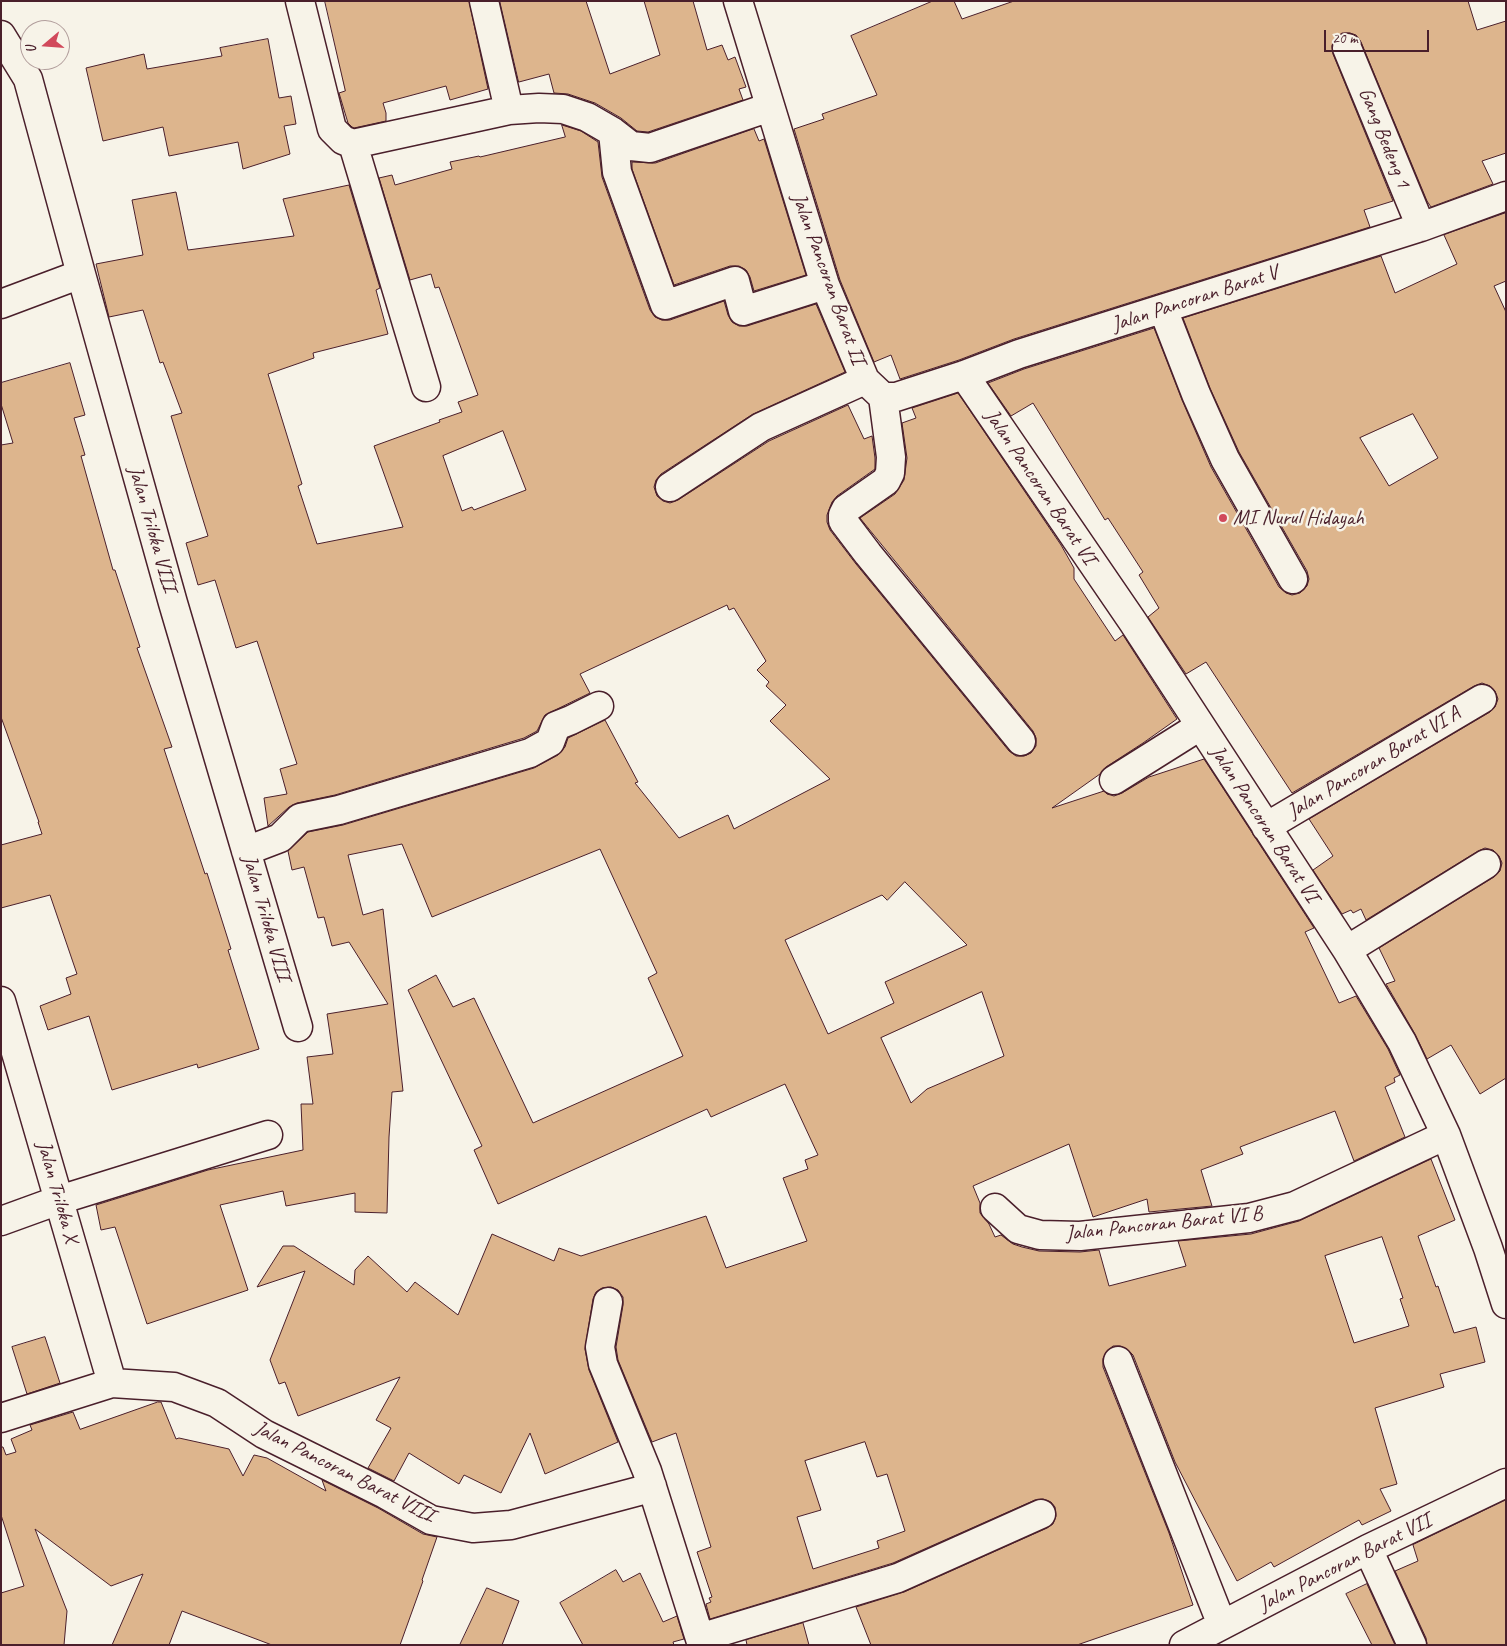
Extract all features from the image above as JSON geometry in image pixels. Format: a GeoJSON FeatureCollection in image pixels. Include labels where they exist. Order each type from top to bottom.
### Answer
{"type":"FeatureCollection","features":[{"type":"Feature","properties":{"kind":"street"},"geometry":{"type":"LineString","coordinates":[[300,1],[332,129],[343,140],[353,144],[508,110],[539,108],[564,109],[587,117],[613,132],[631,146],[650,148],[770,107]]}},
{"type":"Feature","properties":{"kind":"street"},"geometry":{"type":"LineString","coordinates":[[484,1],[508,110]]}},
{"type":"Feature","properties":{"kind":"street","name":"Jalan Pancoran Barat II"},"geometry":{"type":"LineString","coordinates":[[738,1],[825,285],[874,388],[891,457],[890,473],[886,481],[846,509],[843,514],[843,521],[1021,741]]}},
{"type":"Feature","properties":{"kind":"street","name":"Jalan Triloka VIII"},"geometry":{"type":"LineString","coordinates":[[1,35],[28,79],[173,603],[298,1027]]}},
{"type":"Feature","properties":{"kind":"street","name":"Gang Bedeng 1"},"geometry":{"type":"LineString","coordinates":[[1347,48],[1421,227]]}},
{"type":"Feature","properties":{"kind":"street"},"geometry":{"type":"LineString","coordinates":[[613,132],[617,172],[665,305],[735,281],[743,311],[825,285]]}},
{"type":"Feature","properties":{"kind":"street"},"geometry":{"type":"LineString","coordinates":[[353,144],[426,387]]}},
{"type":"Feature","properties":{"kind":"street","name":"Jalan Pancoran Barat V"},"geometry":{"type":"LineString","coordinates":[[670,487],[761,427],[874,388],[896,397],[964,375],[1019,354],[1421,227],[1506,196]]}},
{"type":"Feature","properties":{"kind":"street"},"geometry":{"type":"LineString","coordinates":[[1,304],[81,274]]}},
{"type":"Feature","properties":{"kind":"street"},"geometry":{"type":"LineString","coordinates":[[1163,309],[1196,394],[1226,459],[1293,579]]}},
{"type":"Feature","properties":{"kind":"street","name":"Jalan Pancoran Barat VI"},"geometry":{"type":"LineString","coordinates":[[964,375],[1133,622],[1347,950],[1402,1042],[1446,1135],[1488,1248],[1506,1304]]}},
{"type":"Feature","properties":{"kind":"street","name":"Jalan Pancoran Barat VI A"},"geometry":{"type":"LineString","coordinates":[[1266,828],[1482,698]]}},
{"type":"Feature","properties":{"kind":"street"},"geometry":{"type":"LineString","coordinates":[[246,851],[280,838],[300,818],[339,810],[530,753],[550,742],[556,726],[599,706]]}},
{"type":"Feature","properties":{"kind":"street"},"geometry":{"type":"LineString","coordinates":[[1114,780],[1200,726]]}},
{"type":"Feature","properties":{"kind":"street"},"geometry":{"type":"LineString","coordinates":[[1347,950],[1486,864]]}},
{"type":"Feature","properties":{"kind":"street","name":"Jalan Triloka X"},"geometry":{"type":"LineString","coordinates":[[1,1001],[112,1383]]}},
{"type":"Feature","properties":{"kind":"street"},"geometry":{"type":"LineString","coordinates":[[1,1220],[268,1135]]}},
{"type":"Feature","properties":{"kind":"street","name":"Jalan Pancoran Barat VI B"},"geometry":{"type":"LineString","coordinates":[[996,1208],[1018,1229],[1040,1235],[1080,1236],[1249,1218],[1295,1206],[1446,1135]]}},
{"type":"Feature","properties":{"kind":"street"},"geometry":{"type":"LineString","coordinates":[[608,1302],[600,1347],[604,1364],[652,1486],[701,1641],[898,1578],[1041,1514]]}},
{"type":"Feature","properties":{"kind":"street"},"geometry":{"type":"LineString","coordinates":[[1118,1361],[1222,1625]]}},
{"type":"Feature","properties":{"kind":"street"},"geometry":{"type":"LineString","coordinates":[[1,1418],[112,1383]]}},
{"type":"Feature","properties":{"kind":"street","name":"Jalan Pancoran Barat VIII"},"geometry":{"type":"LineString","coordinates":[[112,1383],[174,1387],[217,1403],[264,1434],[385,1494],[431,1520],[439,1522],[473,1528],[511,1525],[652,1486]]}},
{"type":"Feature","properties":{"kind":"street","name":"Jalan Pancoran Barat VII"},"geometry":{"type":"LineString","coordinates":[[1184,1645],[1368,1549],[1506,1483]]}},
{"type":"Feature","properties":{"kind":"street"},"geometry":{"type":"LineString","coordinates":[[1368,1549],[1412,1645]]}},
{"type":"Feature","properties":{"kind":"building"},"geometry":{"type":"Polygon","coordinates":[[[325,1],[469,1],[488,89],[450,100],[446,86],[383,103],[386,121],[352,127],[348,123],[339,93],[345,91],[325,1]]]}},
{"type":"Feature","properties":{"kind":"building"},"geometry":{"type":"Polygon","coordinates":[[[500,1],[586,1],[610,74],[660,55],[644,1],[693,1],[707,50],[722,45],[728,60],[735,57],[746,87],[739,89],[743,100],[648,132],[637,131],[621,118],[595,103],[568,94],[554,93],[549,74],[519,82],[500,1]]]}},
{"type":"Feature","properties":{"kind":"building"},"geometry":{"type":"Polygon","coordinates":[[[933,1],[954,1],[962,19],[1014,1],[1468,1],[1477,30],[1506,21],[1506,153],[1482,161],[1493,184],[1431,207],[1361,42],[1356,35],[1342,33],[1334,39],[1332,46],[1333,54],[1393,201],[1364,210],[1370,227],[1014,339],[959,360],[900,379],[891,355],[874,362],[840,280],[794,129],[824,119],[822,114],[877,95],[851,36],[933,1]]]}},
{"type":"Feature","properties":{"kind":"building"},"geometry":{"type":"Polygon","coordinates":[[[268,39],[279,98],[291,96],[296,124],[284,126],[290,154],[243,169],[238,142],[169,156],[163,127],[103,141],[86,68],[144,54],[147,69],[222,56],[220,48],[268,39]]]}},
{"type":"Feature","properties":{"kind":"building"},"geometry":{"type":"Polygon","coordinates":[[[562,125],[581,131],[598,142],[602,177],[650,310],[655,317],[662,320],[670,320],[724,301],[732,322],[739,326],[747,326],[816,304],[845,372],[753,414],[661,474],[656,480],[654,487],[657,496],[663,501],[670,503],[678,500],[769,441],[848,405],[864,439],[872,436],[875,469],[837,496],[832,502],[827,515],[830,530],[1009,751],[1016,756],[1024,756],[1031,753],[1036,746],[1036,738],[1033,731],[860,518],[895,494],[904,480],[907,458],[902,423],[916,418],[912,408],[958,393],[1061,545],[1074,568],[1074,579],[1115,641],[1123,635],[1177,719],[1106,767],[1100,774],[1052,808],[1104,791],[1114,796],[1149,777],[1204,759],[1314,928],[1305,932],[1339,1003],[1356,996],[1388,1049],[1400,1075],[1394,1078],[1395,1082],[1385,1087],[1405,1137],[1354,1161],[1335,1111],[1240,1147],[1243,1154],[1201,1170],[1212,1206],[1149,1212],[1147,1199],[1093,1217],[1069,1144],[973,1186],[980,1203],[980,1213],[989,1224],[995,1237],[1001,1235],[1013,1244],[1039,1251],[1080,1252],[1099,1250],[1109,1286],[1186,1266],[1178,1241],[1251,1234],[1299,1221],[1431,1159],[1455,1220],[1418,1236],[1454,1333],[1476,1327],[1485,1362],[1440,1374],[1444,1387],[1375,1408],[1397,1484],[1380,1489],[1391,1511],[1362,1525],[1359,1520],[1274,1567],[1271,1562],[1237,1581],[1175,1462],[1133,1355],[1127,1349],[1113,1346],[1106,1352],[1103,1359],[1103,1367],[1169,1533],[1193,1605],[1077,1645],[871,1645],[856,1607],[904,1592],[1047,1528],[1053,1524],[1056,1516],[1055,1507],[1051,1502],[1043,1499],[1035,1500],[893,1563],[710,1619],[706,1604],[711,1602],[709,1598],[712,1597],[697,1552],[711,1547],[676,1433],[652,1442],[618,1360],[616,1347],[623,1297],[618,1290],[611,1287],[602,1288],[596,1292],[593,1299],[585,1349],[589,1370],[618,1442],[545,1474],[530,1433],[501,1493],[464,1475],[459,1484],[409,1453],[394,1481],[368,1468],[391,1428],[376,1420],[400,1377],[298,1416],[285,1382],[279,1384],[270,1360],[305,1271],[257,1287],[283,1246],[294,1246],[354,1285],[355,1270],[368,1256],[407,1292],[415,1282],[458,1315],[492,1234],[554,1261],[559,1248],[581,1256],[706,1216],[726,1268],[807,1241],[783,1178],[808,1169],[805,1160],[818,1155],[785,1084],[711,1117],[707,1109],[498,1204],[474,1150],[482,1146],[408,990],[436,975],[453,1007],[474,998],[533,1123],[683,1056],[648,978],[657,973],[600,849],[432,917],[402,844],[348,855],[363,915],[383,909],[403,1091],[392,1092],[387,1213],[355,1212],[355,1193],[286,1206],[283,1191],[220,1205],[248,1290],[147,1324],[115,1227],[101,1230],[96,1205],[208,1170],[303,1150],[301,1104],[313,1104],[307,1057],[333,1054],[327,1014],[388,1004],[349,942],[332,946],[324,917],[318,918],[304,867],[292,870],[288,851],[308,832],[343,825],[534,768],[558,755],[565,747],[568,738],[605,720],[638,782],[635,783],[679,838],[728,815],[734,829],[830,779],[770,721],[786,705],[766,686],[769,682],[757,670],[766,661],[734,608],[729,610],[727,605],[580,674],[590,693],[545,715],[537,731],[524,738],[335,795],[297,803],[289,807],[268,826],[264,798],[287,794],[280,769],[297,764],[257,641],[236,648],[215,580],[198,585],[186,543],[208,536],[171,416],[182,413],[163,362],[160,363],[143,310],[109,317],[96,264],[143,255],[132,200],[176,192],[188,250],[294,236],[283,199],[349,185],[380,288],[376,290],[388,334],[313,353],[314,358],[268,374],[302,484],[298,486],[317,544],[403,527],[374,446],[462,412],[458,402],[478,395],[439,287],[435,288],[431,274],[410,280],[379,178],[392,175],[395,185],[452,169],[450,162],[565,137],[562,125]],[[503,431],[443,456],[462,511],[472,507],[474,510],[526,490],[503,431]],[[905,882],[887,900],[882,895],[785,940],[828,1034],[894,1003],[885,982],[967,945],[905,882]],[[982,992],[881,1038],[911,1103],[927,1089],[1004,1056],[982,992]],[[1382,1237],[1325,1256],[1354,1343],[1409,1326],[1400,1299],[1403,1298],[1382,1237]],[[865,1442],[805,1461],[821,1510],[797,1517],[813,1569],[879,1548],[877,1541],[905,1531],[887,1474],[877,1477],[865,1442]]]}},
{"type":"Feature","properties":{"kind":"building"},"geometry":{"type":"Polygon","coordinates":[[[754,129],[759,141],[764,139],[806,275],[754,291],[746,270],[739,266],[730,266],[674,285],[632,169],[632,162],[655,163],[754,129]]]}},
{"type":"Feature","properties":{"kind":"building"},"geometry":{"type":"Polygon","coordinates":[[[1506,213],[1506,281],[1494,286],[1506,312],[1506,1078],[1480,1094],[1451,1045],[1427,1059],[1386,984],[1395,981],[1379,948],[1494,877],[1500,871],[1502,863],[1499,856],[1493,850],[1485,848],[1478,851],[1366,920],[1361,909],[1353,913],[1351,910],[1342,914],[1313,870],[1333,856],[1309,819],[1490,712],[1495,707],[1498,699],[1495,691],[1490,686],[1482,683],[1474,686],[1292,793],[1206,662],[1186,674],[1148,617],[1159,608],[1139,575],[1143,572],[1108,518],[1105,520],[1033,403],[1011,416],[988,383],[1024,369],[1154,328],[1211,467],[1279,587],[1292,595],[1300,593],[1307,586],[1309,579],[1307,571],[1239,452],[1210,388],[1183,318],[1381,256],[1395,293],[1457,264],[1444,235],[1506,213]],[[1413,414],[1360,438],[1389,486],[1438,458],[1413,414]]]}},
{"type":"Feature","properties":{"kind":"building"},"geometry":{"type":"Polygon","coordinates":[[[70,363],[85,415],[74,418],[85,455],[81,456],[113,570],[115,570],[140,647],[137,648],[172,747],[164,749],[205,874],[207,873],[231,949],[228,950],[259,1049],[198,1068],[197,1064],[112,1090],[89,1016],[48,1030],[40,1006],[71,994],[66,978],[77,974],[50,895],[1,908],[1,845],[42,834],[1,717],[1,445],[13,443],[1,404],[1,383],[70,363]]]}},
{"type":"Feature","properties":{"kind":"building"},"geometry":{"type":"Polygon","coordinates":[[[45,1337],[60,1383],[27,1394],[12,1347],[45,1337]]]}},
{"type":"Feature","properties":{"kind":"building"},"geometry":{"type":"Polygon","coordinates":[[[161,1402],[176,1439],[179,1438],[229,1449],[243,1476],[254,1455],[267,1458],[326,1491],[322,1480],[378,1508],[423,1534],[437,1537],[400,1645],[272,1645],[182,1611],[169,1645],[112,1645],[143,1574],[111,1586],[35,1529],[67,1611],[64,1645],[1,1645],[1,1593],[24,1586],[1,1515],[1,1447],[3,1447],[6,1455],[16,1452],[11,1439],[32,1430],[30,1425],[73,1412],[80,1429],[161,1402]]]}},
{"type":"Feature","properties":{"kind":"building"},"geometry":{"type":"Polygon","coordinates":[[[1506,1500],[1506,1645],[1427,1645],[1426,1638],[1395,1571],[1418,1561],[1413,1545],[1506,1500]]]}},
{"type":"Feature","properties":{"kind":"building"},"geometry":{"type":"Polygon","coordinates":[[[616,1570],[623,1582],[640,1573],[663,1622],[677,1616],[684,1639],[673,1642],[674,1645],[583,1645],[560,1603],[616,1570]]]}},
{"type":"Feature","properties":{"kind":"building"},"geometry":{"type":"Polygon","coordinates":[[[1367,1584],[1395,1645],[1372,1645],[1346,1594],[1367,1584]]]}},
{"type":"Feature","properties":{"kind":"building"},"geometry":{"type":"Polygon","coordinates":[[[487,1588],[519,1601],[502,1645],[460,1645],[487,1588]]]}},
{"type":"Feature","properties":{"kind":"building"},"geometry":{"type":"Polygon","coordinates":[[[803,1623],[809,1645],[747,1645],[746,1640],[803,1623]]]}},
{"type":"Feature","properties":{"kind":"place","name":"MI Nurul Hidayah"},"geometry":{"type":"Point","coordinates":[1223,518]}}]}
